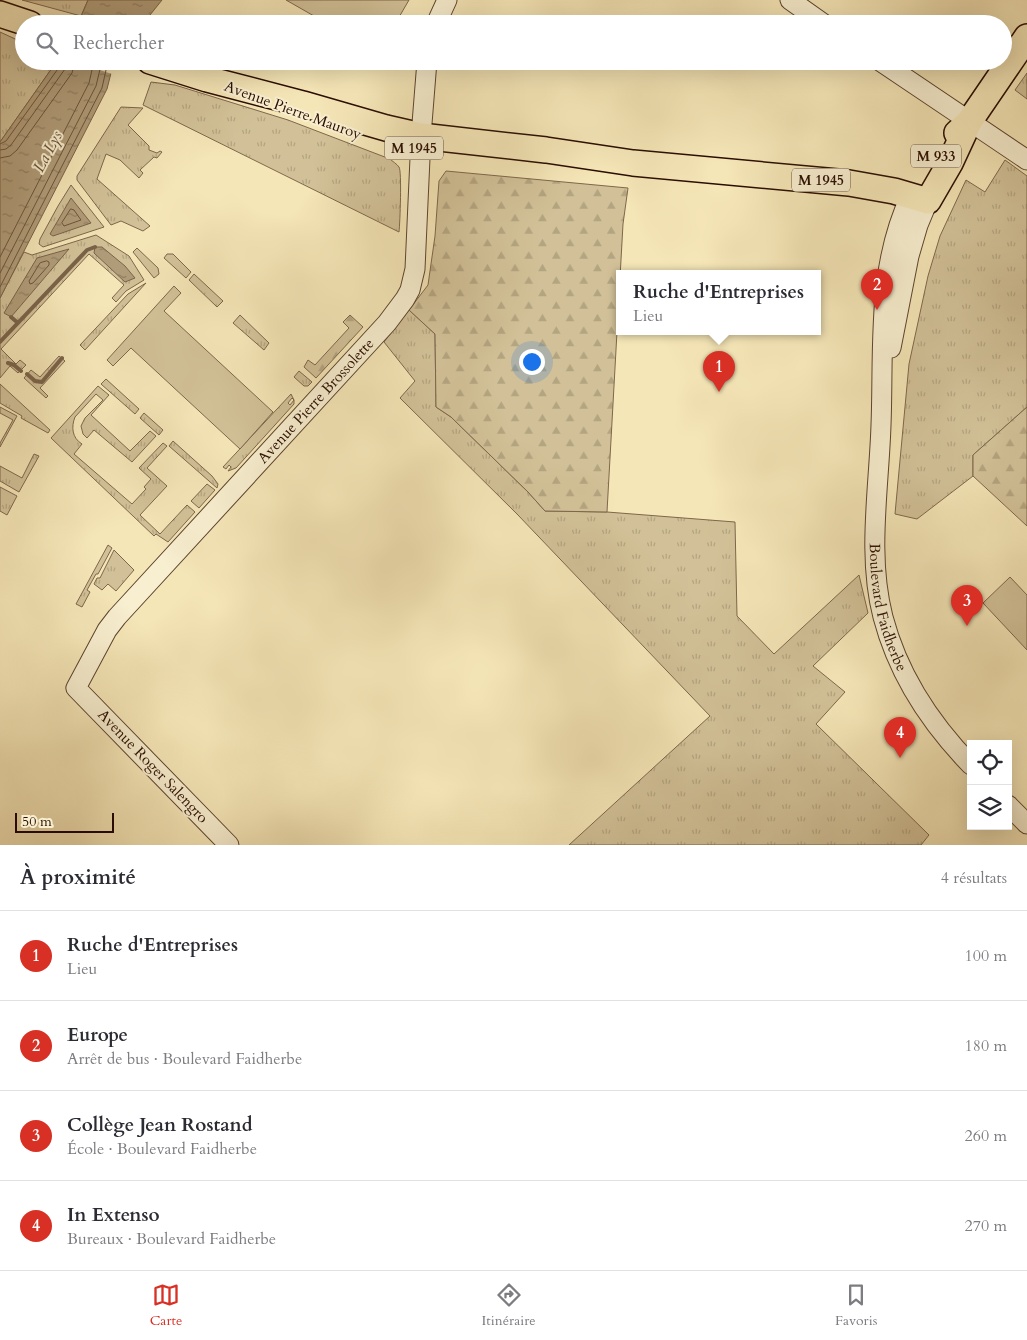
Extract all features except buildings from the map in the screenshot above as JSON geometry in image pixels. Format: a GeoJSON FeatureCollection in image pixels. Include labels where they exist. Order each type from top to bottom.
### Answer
{"type":"FeatureCollection","features":[{"type":"Feature","properties":{"kind":"main road"},"geometry":{"type":"LineString","coordinates":[[0,14],[15,19]]}},
{"type":"Feature","properties":{"kind":"main road","name":"Boulevard Faidherbe"},"geometry":{"type":"LineString","coordinates":[[1012,60],[1027,38]]}},
{"type":"Feature","properties":{"kind":"main road","name":"Avenue Pierre Mauroy"},"geometry":{"type":"LineString","coordinates":[[178,70],[380,141],[546,150],[633,163],[848,183],[920,198]]}},
{"type":"Feature","properties":{"kind":"main road","name":"Boulevard Faidherbe"},"geometry":{"type":"LineString","coordinates":[[920,198],[940,151],[969,122],[1005,70]]}},
{"type":"Feature","properties":{"kind":"street"},"geometry":{"type":"LineString","coordinates":[[440,15],[448,0]]}},
{"type":"Feature","properties":{"kind":"street"},"geometry":{"type":"LineString","coordinates":[[790,0],[811,15]]}},
{"type":"Feature","properties":{"kind":"street","name":"Avenue Pierre Brossolette"},"geometry":{"type":"LineString","coordinates":[[76,688],[107,630],[117,617],[401,306],[410,290],[415,269],[420,142],[426,70]]}},
{"type":"Feature","properties":{"kind":"street"},"geometry":{"type":"LineString","coordinates":[[893,70],[1027,160]]}},
{"type":"Feature","properties":{"kind":"street","name":"Boulevard Faidherbe"},"geometry":{"type":"LineString","coordinates":[[920,198],[895,235],[890,252],[882,366],[874,561],[883,617],[897,658],[916,696],[941,732],[967,761]]}},
{"type":"Feature","properties":{"kind":"street","name":"Avenue Roger Salengro"},"geometry":{"type":"LineString","coordinates":[[76,688],[229,845]]}},
{"type":"Feature","properties":{"kind":"street"},"geometry":{"type":"LineString","coordinates":[[1012,808],[1027,824]]}},
{"type":"Feature","properties":{"kind":"green space"},"geometry":{"type":"Polygon","coordinates":[[[22,0],[88,0],[81,15],[22,0]]]}},
{"type":"Feature","properties":{"kind":"green space"},"geometry":{"type":"Polygon","coordinates":[[[286,0],[409,0],[400,15],[312,15],[286,0]]]}},
{"type":"Feature","properties":{"kind":"green space"},"geometry":{"type":"Polygon","coordinates":[[[0,32],[15,39],[15,70],[51,70],[0,142],[0,32]]]}},
{"type":"Feature","properties":{"kind":"green space"},"geometry":{"type":"Polygon","coordinates":[[[1027,73],[1027,99],[1015,90],[1027,73]]]}},
{"type":"Feature","properties":{"kind":"green space"},"geometry":{"type":"Polygon","coordinates":[[[151,82],[175,85],[288,120],[390,159],[399,167],[400,171],[399,232],[143,105],[151,82]]]}},
{"type":"Feature","properties":{"kind":"green space"},"geometry":{"type":"Polygon","coordinates":[[[121,107],[143,108],[128,125],[149,146],[149,150],[157,153],[162,152],[140,170],[143,173],[139,178],[120,160],[106,154],[97,179],[150,226],[143,231],[121,221],[111,225],[77,180],[77,176],[121,107]]]}},
{"type":"Feature","properties":{"kind":"green space"},"geometry":{"type":"Polygon","coordinates":[[[1005,160],[1027,176],[1027,407],[973,455],[973,476],[917,519],[895,514],[909,364],[928,276],[940,236],[966,180],[985,192],[1005,160]]]}},
{"type":"Feature","properties":{"kind":"green space"},"geometry":{"type":"Polygon","coordinates":[[[446,171],[628,188],[623,224],[620,270],[616,270],[617,335],[607,512],[545,511],[451,417],[436,407],[435,334],[409,310],[428,285],[435,236],[439,181],[446,171]]]}},
{"type":"Feature","properties":{"kind":"green space"},"geometry":{"type":"Polygon","coordinates":[[[71,185],[104,227],[43,247],[39,244],[40,239],[71,185]]]}},
{"type":"Feature","properties":{"kind":"green space"},"geometry":{"type":"Polygon","coordinates":[[[96,235],[129,256],[144,280],[126,291],[116,302],[112,298],[124,285],[89,254],[1,349],[16,364],[20,360],[26,365],[18,373],[10,366],[0,378],[0,298],[24,252],[32,255],[96,235]]]}},
{"type":"Feature","properties":{"kind":"green space"},"geometry":{"type":"Polygon","coordinates":[[[137,248],[158,268],[159,274],[154,278],[133,252],[137,248]]]}},
{"type":"Feature","properties":{"kind":"green space"},"geometry":{"type":"Polygon","coordinates":[[[167,254],[173,254],[191,272],[186,278],[164,258],[167,254]]]}},
{"type":"Feature","properties":{"kind":"green space"},"geometry":{"type":"Polygon","coordinates":[[[194,274],[223,301],[217,307],[189,280],[194,274]]]}},
{"type":"Feature","properties":{"kind":"green space"},"geometry":{"type":"Polygon","coordinates":[[[146,283],[85,350],[80,345],[128,294],[146,283]]]}},
{"type":"Feature","properties":{"kind":"green space"},"geometry":{"type":"Polygon","coordinates":[[[174,286],[181,293],[164,311],[273,412],[240,449],[131,348],[113,366],[107,360],[174,286]]]}},
{"type":"Feature","properties":{"kind":"green space"},"geometry":{"type":"Polygon","coordinates":[[[409,310],[435,334],[436,407],[451,417],[545,511],[607,512],[735,522],[737,616],[774,654],[859,575],[868,613],[813,666],[845,692],[816,724],[929,835],[921,845],[569,845],[710,716],[517,514],[400,398],[415,381],[384,342],[409,310]]]}},
{"type":"Feature","properties":{"kind":"green space"},"geometry":{"type":"Polygon","coordinates":[[[240,315],[269,343],[264,350],[233,323],[240,315]]]}},
{"type":"Feature","properties":{"kind":"green space"},"geometry":{"type":"Polygon","coordinates":[[[350,315],[363,327],[316,378],[304,367],[308,360],[315,365],[349,328],[343,322],[350,315]]]}},
{"type":"Feature","properties":{"kind":"green space"},"geometry":{"type":"Polygon","coordinates":[[[59,356],[65,361],[40,388],[48,396],[46,398],[24,378],[31,370],[40,377],[59,356]]]}},
{"type":"Feature","properties":{"kind":"green space"},"geometry":{"type":"Polygon","coordinates":[[[299,371],[312,382],[308,386],[304,386],[294,377],[299,371]]]}},
{"type":"Feature","properties":{"kind":"green space"},"geometry":{"type":"Polygon","coordinates":[[[106,379],[139,409],[135,414],[101,384],[106,379]]]}},
{"type":"Feature","properties":{"kind":"green space"},"geometry":{"type":"Polygon","coordinates":[[[0,384],[50,430],[48,433],[21,418],[22,416],[0,403],[0,384]]]}},
{"type":"Feature","properties":{"kind":"green space"},"geometry":{"type":"Polygon","coordinates":[[[98,386],[109,395],[91,415],[130,451],[150,431],[156,436],[132,462],[94,430],[87,438],[83,434],[81,426],[85,418],[103,400],[96,394],[75,417],[73,432],[76,439],[82,444],[74,454],[132,504],[146,489],[144,487],[151,479],[139,468],[163,443],[167,446],[147,468],[167,486],[140,515],[160,534],[187,505],[195,512],[168,542],[156,534],[154,536],[51,438],[98,386]]]}},
{"type":"Feature","properties":{"kind":"green space"},"geometry":{"type":"Polygon","coordinates":[[[291,394],[294,400],[294,404],[236,468],[228,471],[231,467],[229,465],[226,469],[223,467],[291,394]],[[292,398],[288,403],[290,405],[294,400],[292,398]]]}},
{"type":"Feature","properties":{"kind":"green space"},"geometry":{"type":"Polygon","coordinates":[[[0,407],[17,416],[0,447],[0,443],[13,420],[0,413],[0,407]]]}},
{"type":"Feature","properties":{"kind":"green space"},"geometry":{"type":"Polygon","coordinates":[[[1027,407],[1027,526],[973,476],[973,455],[1027,407]]]}},
{"type":"Feature","properties":{"kind":"green space"},"geometry":{"type":"Polygon","coordinates":[[[144,413],[163,430],[159,435],[140,418],[144,413]]]}},
{"type":"Feature","properties":{"kind":"green space"},"geometry":{"type":"Polygon","coordinates":[[[173,441],[212,476],[218,484],[217,488],[169,446],[173,441]]]}},
{"type":"Feature","properties":{"kind":"green space"},"geometry":{"type":"Polygon","coordinates":[[[34,454],[39,456],[19,492],[0,481],[0,466],[22,478],[34,454]]]}},
{"type":"Feature","properties":{"kind":"green space"},"geometry":{"type":"Polygon","coordinates":[[[207,484],[215,490],[199,508],[191,501],[207,484]]]}},
{"type":"Feature","properties":{"kind":"green space"},"geometry":{"type":"Polygon","coordinates":[[[0,487],[17,496],[7,515],[0,511],[0,487]]]}},
{"type":"Feature","properties":{"kind":"green space"},"geometry":{"type":"Polygon","coordinates":[[[108,545],[112,548],[87,590],[90,592],[82,607],[76,604],[108,545]]]}},
{"type":"Feature","properties":{"kind":"green space"},"geometry":{"type":"Polygon","coordinates":[[[114,550],[134,570],[116,591],[108,584],[102,590],[94,584],[97,578],[100,578],[114,550]]]}},
{"type":"Feature","properties":{"kind":"green space"},"geometry":{"type":"Polygon","coordinates":[[[1010,577],[1027,595],[1027,650],[983,603],[1010,577]]]}},
{"type":"Feature","properties":{"kind":"water"},"geometry":{"type":"Polygon","coordinates":[[[88,0],[162,0],[150,15],[82,15],[88,0]]]}},
{"type":"Feature","properties":{"kind":"water","name":"La Lys"},"geometry":{"type":"Polygon","coordinates":[[[51,70],[112,70],[107,89],[0,298],[0,142],[51,70]]]}},
{"type":"Feature","properties":{"kind":"water"},"geometry":{"type":"Polygon","coordinates":[[[71,198],[91,223],[53,236],[50,234],[71,198]]]}},
{"type":"Feature","properties":{"kind":"water"},"geometry":{"type":"Polygon","coordinates":[[[95,247],[102,247],[125,266],[135,278],[125,282],[94,253],[95,247]]]}},
{"type":"Feature","properties":{"kind":"water"},"geometry":{"type":"Polygon","coordinates":[[[69,249],[11,317],[4,313],[37,258],[69,249]]]}},
{"type":"Feature","properties":{"kind":"pier"},"geometry":{"type":"Polygon","coordinates":[[[100,70],[113,70],[112,74],[100,70]]]}},
{"type":"Feature","properties":{"kind":"waterway"},"geometry":{"type":"LineString","coordinates":[[0,342],[87,250],[95,247]]}},
{"type":"Feature","properties":{"kind":"waterway"},"geometry":{"type":"LineString","coordinates":[[11,317],[18,323]]}},
{"type":"Feature","properties":{"kind":"waterway"},"geometry":{"type":"LineString","coordinates":[[27,374],[35,381],[42,382],[62,358]]}},
{"type":"Feature","properties":{"kind":"waterway"},"geometry":{"type":"LineString","coordinates":[[8,363],[21,371]]}},
{"type":"Feature","properties":{"kind":"place","name":"Europe"},"geometry":{"type":"Point","coordinates":[877,310]}},
{"type":"Feature","properties":{"kind":"place","name":"Ruche d'Entreprises"},"geometry":{"type":"Point","coordinates":[719,392]}},
{"type":"Feature","properties":{"kind":"place","name":"Collège Jean Rostand"},"geometry":{"type":"Point","coordinates":[967,626]}},
{"type":"Feature","properties":{"kind":"place","name":"In Extenso"},"geometry":{"type":"Point","coordinates":[900,758]}}]}
